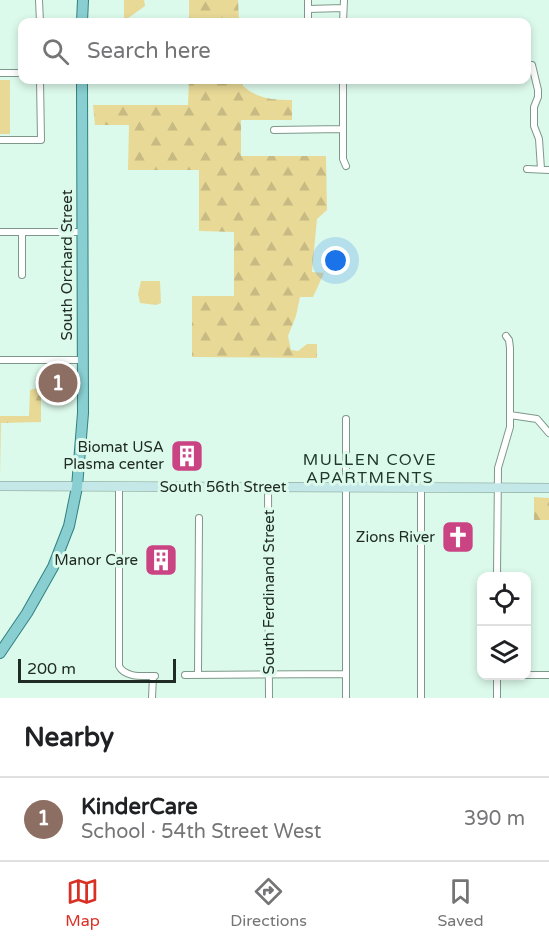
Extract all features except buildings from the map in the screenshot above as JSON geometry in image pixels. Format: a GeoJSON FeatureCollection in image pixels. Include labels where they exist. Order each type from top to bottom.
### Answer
{"type":"FeatureCollection","features":[{"type":"Feature","properties":{"kind":"main road"},"geometry":{"type":"LineString","coordinates":[[82,18],[83,0]]}},
{"type":"Feature","properties":{"kind":"main road","name":"South Orchard Street"},"geometry":{"type":"LineString","coordinates":[[0,653],[27,613],[53,567],[69,526],[76,487],[83,421],[82,84]]}},
{"type":"Feature","properties":{"kind":"main road","name":"South 56th Street"},"geometry":{"type":"LineString","coordinates":[[0,486],[549,488]]}},
{"type":"Feature","properties":{"kind":"street"},"geometry":{"type":"LineString","coordinates":[[39,0],[40,18]]}},
{"type":"Feature","properties":{"kind":"street"},"geometry":{"type":"LineString","coordinates":[[308,0],[308,18]]}},
{"type":"Feature","properties":{"kind":"street"},"geometry":{"type":"LineString","coordinates":[[343,18],[344,0]]}},
{"type":"Feature","properties":{"kind":"street"},"geometry":{"type":"LineString","coordinates":[[308,9],[344,8]]}},
{"type":"Feature","properties":{"kind":"street"},"geometry":{"type":"LineString","coordinates":[[532,64],[538,90],[534,119],[539,139],[541,169]]}},
{"type":"Feature","properties":{"kind":"street"},"geometry":{"type":"LineString","coordinates":[[0,73],[18,73]]}},
{"type":"Feature","properties":{"kind":"street"},"geometry":{"type":"LineString","coordinates":[[0,140],[41,140],[40,84]]}},
{"type":"Feature","properties":{"kind":"street"},"geometry":{"type":"LineString","coordinates":[[343,84],[343,159],[346,166]]}},
{"type":"Feature","properties":{"kind":"street"},"geometry":{"type":"LineString","coordinates":[[274,130],[342,129]]}},
{"type":"Feature","properties":{"kind":"street"},"geometry":{"type":"LineString","coordinates":[[527,169],[549,170]]}},
{"type":"Feature","properties":{"kind":"street"},"geometry":{"type":"LineString","coordinates":[[0,232],[82,232]]}},
{"type":"Feature","properties":{"kind":"street"},"geometry":{"type":"LineString","coordinates":[[22,232],[22,275]]}},
{"type":"Feature","properties":{"kind":"street"},"geometry":{"type":"LineString","coordinates":[[497,572],[498,468],[509,431],[510,415],[510,348],[506,336]]}},
{"type":"Feature","properties":{"kind":"street"},"geometry":{"type":"LineString","coordinates":[[0,360],[82,360]]}},
{"type":"Feature","properties":{"kind":"street"},"geometry":{"type":"LineString","coordinates":[[510,415],[537,419],[549,433]]}},
{"type":"Feature","properties":{"kind":"street"},"geometry":{"type":"LineString","coordinates":[[346,419],[346,698]]}},
{"type":"Feature","properties":{"kind":"street"},"geometry":{"type":"LineString","coordinates":[[119,487],[118,661],[120,669],[126,673],[154,676],[152,698]]}},
{"type":"Feature","properties":{"kind":"street","name":"South Ferdinand Street"},"geometry":{"type":"LineString","coordinates":[[268,487],[269,698]]}},
{"type":"Feature","properties":{"kind":"street"},"geometry":{"type":"LineString","coordinates":[[421,698],[422,487]]}},
{"type":"Feature","properties":{"kind":"street"},"geometry":{"type":"LineString","coordinates":[[198,674],[199,518]]}},
{"type":"Feature","properties":{"kind":"street"},"geometry":{"type":"LineString","coordinates":[[185,675],[346,674]]}},
{"type":"Feature","properties":{"kind":"street"},"geometry":{"type":"LineString","coordinates":[[531,675],[549,675]]}},
{"type":"Feature","properties":{"kind":"street"},"geometry":{"type":"LineString","coordinates":[[496,680],[496,698]]}},
{"type":"Feature","properties":{"kind":"green space"},"geometry":{"type":"Polygon","coordinates":[[[124,0],[144,0],[145,6],[128,18],[124,18],[124,0]]]}},
{"type":"Feature","properties":{"kind":"green space"},"geometry":{"type":"Polygon","coordinates":[[[189,0],[238,0],[239,18],[189,18],[189,0]]]}},
{"type":"Feature","properties":{"kind":"green space"},"geometry":{"type":"Polygon","coordinates":[[[0,80],[10,80],[10,134],[0,134],[0,80]]]}},
{"type":"Feature","properties":{"kind":"green space"},"geometry":{"type":"Polygon","coordinates":[[[189,84],[243,84],[260,96],[292,100],[292,120],[241,120],[241,156],[326,156],[327,210],[317,219],[312,272],[324,273],[313,297],[300,297],[288,336],[291,350],[298,351],[307,344],[317,344],[317,358],[192,357],[192,296],[234,296],[234,232],[199,231],[199,170],[128,170],[129,125],[95,125],[93,105],[188,105],[189,84]]]}},
{"type":"Feature","properties":{"kind":"green space"},"geometry":{"type":"Polygon","coordinates":[[[141,281],[160,281],[161,303],[156,305],[140,303],[138,294],[141,281]]]}},
{"type":"Feature","properties":{"kind":"green space"},"geometry":{"type":"Polygon","coordinates":[[[41,387],[41,422],[1,423],[0,477],[0,416],[29,416],[30,390],[41,387]]]}},
{"type":"Feature","properties":{"kind":"green space"},"geometry":{"type":"Polygon","coordinates":[[[534,497],[549,498],[549,520],[534,520],[534,497]]]}},
{"type":"Feature","properties":{"kind":"place","name":"KinderCare"},"geometry":{"type":"Point","coordinates":[58,383]}},
{"type":"Feature","properties":{"kind":"place","name":"Biomat USA Plasma center"},"geometry":{"type":"Point","coordinates":[187,456]}},
{"type":"Feature","properties":{"kind":"place","name":"Zions River"},"geometry":{"type":"Point","coordinates":[458,537]}},
{"type":"Feature","properties":{"kind":"place","name":"Manor Care"},"geometry":{"type":"Point","coordinates":[161,560]}},
{"type":"Feature","properties":{"kind":"district","name":"MULLEN COVE APARTMENTS"},"geometry":{"type":"Point","coordinates":[370,468]}}]}
